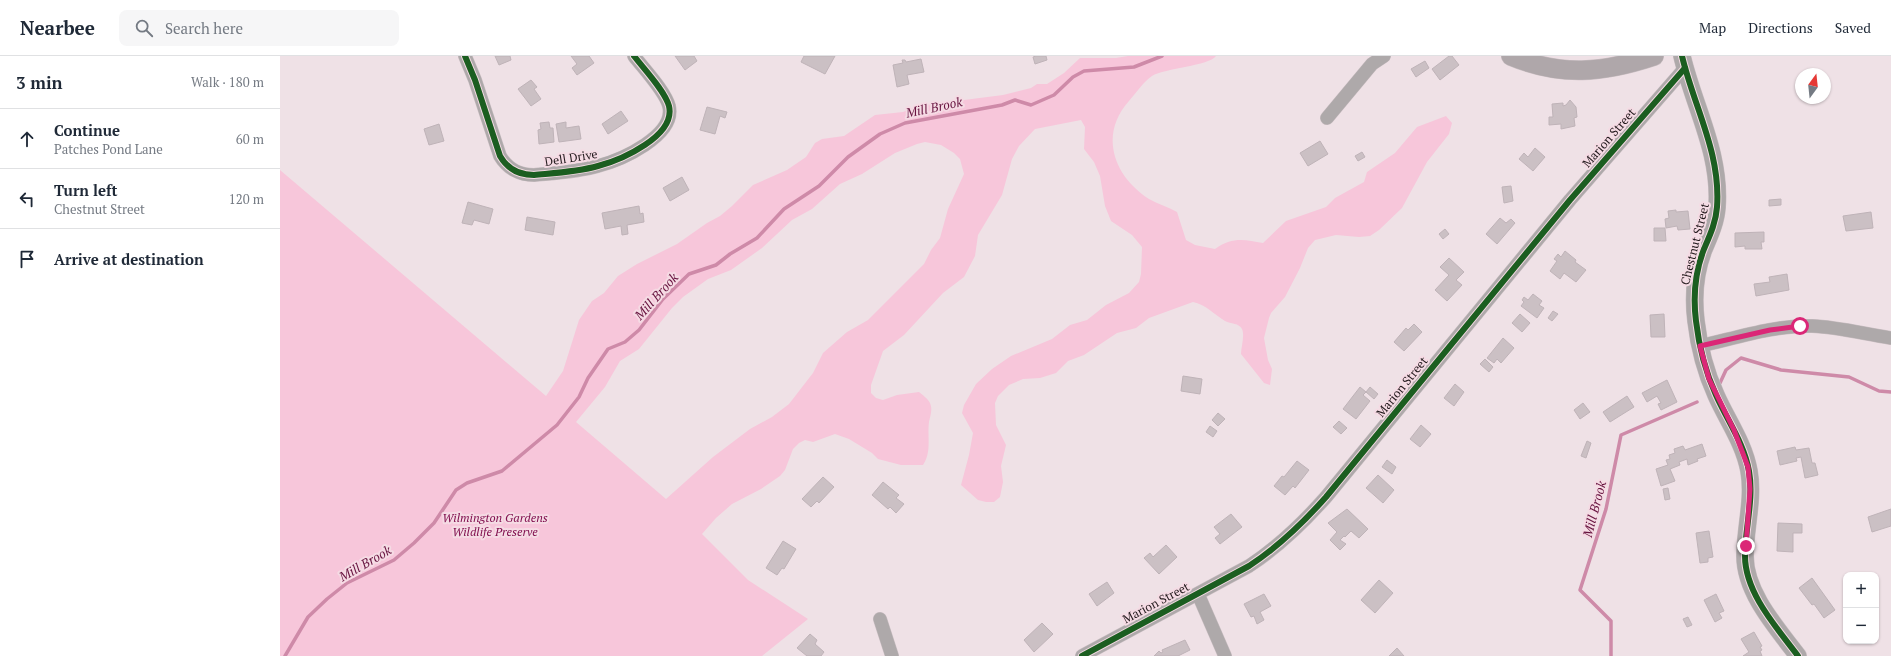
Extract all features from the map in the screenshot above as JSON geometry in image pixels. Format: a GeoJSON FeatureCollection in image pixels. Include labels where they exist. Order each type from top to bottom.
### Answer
{"type":"FeatureCollection","features":[{"type":"Feature","properties":{"kind":"main road"},"geometry":{"type":"LineString","coordinates":[[1511,56],[1540,66],[1570,71],[1609,69],[1654,56]]}},
{"type":"Feature","properties":{"kind":"street","name":"Dell Drive"},"geometry":{"type":"LineString","coordinates":[[465,56],[475,80],[500,156],[504,162],[515,171],[534,175],[596,167],[611,162],[639,147],[663,130],[669,117],[668,102],[634,56]]}},
{"type":"Feature","properties":{"kind":"street"},"geometry":{"type":"LineString","coordinates":[[1327,118],[1372,64],[1384,56]]}},
{"type":"Feature","properties":{"kind":"street","name":"Chestnut Street"},"geometry":{"type":"LineString","coordinates":[[1684,62],[1709,138],[1717,185],[1716,215],[1702,257],[1695,286],[1694,308],[1700,346],[1709,379],[1734,430],[1748,467],[1750,489],[1745,556],[1748,579],[1767,615],[1798,656]]}},
{"type":"Feature","properties":{"kind":"street","name":"Marion Street"},"geometry":{"type":"LineString","coordinates":[[1082,656],[1257,561],[1302,523],[1684,62]]}},
{"type":"Feature","properties":{"kind":"street"},"geometry":{"type":"LineString","coordinates":[[1700,346],[1770,330],[1800,326],[1838,328],[1891,338]]}},
{"type":"Feature","properties":{"kind":"street"},"geometry":{"type":"LineString","coordinates":[[1198,594],[1225,656]]}},
{"type":"Feature","properties":{"kind":"street"},"geometry":{"type":"LineString","coordinates":[[880,619],[892,656]]}},
{"type":"Feature","properties":{"kind":"green space","name":"Wilmington Gardens Wildlife Preserve"},"geometry":{"type":"Polygon","coordinates":[[[1128,56],[1216,56],[1196,65],[1158,73],[1149,78],[1140,87],[1120,114],[1114,127],[1113,140],[1114,154],[1126,179],[1149,199],[1177,212],[1186,240],[1195,245],[1215,249],[1227,242],[1238,240],[1263,243],[1286,221],[1326,207],[1335,198],[1364,182],[1367,172],[1395,153],[1417,127],[1446,116],[1452,123],[1449,134],[1427,162],[1402,208],[1379,230],[1370,236],[1359,237],[1336,235],[1315,240],[1308,248],[1300,268],[1285,297],[1271,313],[1269,318],[1264,338],[1268,360],[1272,369],[1270,385],[1264,383],[1241,354],[1243,335],[1241,327],[1225,321],[1206,307],[1193,302],[1149,318],[1136,328],[1117,333],[1084,355],[1068,361],[1056,373],[1040,378],[1023,379],[1009,385],[998,396],[995,403],[996,425],[1006,445],[1001,466],[1003,482],[1000,497],[994,502],[978,500],[961,485],[973,433],[962,413],[964,405],[976,384],[992,369],[1011,356],[1052,339],[1070,325],[1087,320],[1106,305],[1129,293],[1139,282],[1141,274],[1142,247],[1132,235],[1111,221],[1105,206],[1100,176],[1094,162],[1084,149],[1085,127],[1081,120],[1035,129],[1019,146],[1012,159],[1002,195],[978,235],[975,256],[964,277],[943,293],[904,335],[883,351],[871,385],[871,393],[876,398],[883,400],[897,395],[919,392],[929,402],[931,411],[928,449],[926,460],[923,465],[901,465],[878,459],[872,453],[849,439],[835,434],[813,442],[805,440],[793,449],[785,470],[780,476],[761,489],[732,504],[716,518],[702,534],[748,580],[808,619],[762,656],[280,656],[280,170],[546,396],[563,371],[579,320],[592,301],[604,293],[618,276],[637,264],[677,244],[707,223],[720,216],[753,185],[787,170],[806,157],[815,143],[822,139],[844,136],[875,115],[903,112],[917,106],[1003,95],[1031,88],[1037,84],[1047,84],[1064,73],[1080,58],[1116,58],[1128,56]],[[925,142],[917,144],[895,153],[862,174],[840,184],[812,209],[792,220],[762,248],[731,270],[708,279],[683,297],[672,308],[639,349],[620,361],[605,387],[576,422],[666,499],[713,457],[750,429],[772,417],[789,404],[813,373],[823,353],[847,332],[868,320],[924,264],[931,250],[940,238],[948,209],[964,174],[960,159],[954,153],[941,145],[925,142]]]}},
{"type":"Feature","properties":{"kind":"building"},"geometry":{"type":"Polygon","coordinates":[[[495,56],[510,56],[511,60],[499,65],[495,56]]]}},
{"type":"Feature","properties":{"kind":"building"},"geometry":{"type":"Polygon","coordinates":[[[571,56],[589,56],[594,63],[577,75],[572,68],[577,64],[571,56]]]}},
{"type":"Feature","properties":{"kind":"building"},"geometry":{"type":"Polygon","coordinates":[[[675,56],[694,56],[697,61],[685,70],[675,56]]]}},
{"type":"Feature","properties":{"kind":"building"},"geometry":{"type":"Polygon","coordinates":[[[804,56],[835,56],[825,74],[801,62],[804,56]]]}},
{"type":"Feature","properties":{"kind":"building"},"geometry":{"type":"Polygon","coordinates":[[[1046,56],[1047,60],[1035,64],[1033,57],[1046,56]]]}},
{"type":"Feature","properties":{"kind":"building"},"geometry":{"type":"Polygon","coordinates":[[[1449,56],[1452,56],[1459,65],[1440,80],[1432,69],[1449,56]]]}},
{"type":"Feature","properties":{"kind":"building"},"geometry":{"type":"Polygon","coordinates":[[[921,59],[924,72],[907,75],[909,84],[897,87],[893,65],[903,63],[902,60],[905,60],[906,62],[921,59]]]}},
{"type":"Feature","properties":{"kind":"building"},"geometry":{"type":"Polygon","coordinates":[[[1425,61],[1429,68],[1416,77],[1411,69],[1425,61]]]}},
{"type":"Feature","properties":{"kind":"building"},"geometry":{"type":"Polygon","coordinates":[[[531,80],[537,87],[534,89],[541,99],[531,106],[518,89],[531,80]]]}},
{"type":"Feature","properties":{"kind":"building"},"geometry":{"type":"Polygon","coordinates":[[[1570,100],[1576,107],[1577,117],[1574,118],[1575,126],[1561,129],[1561,124],[1549,125],[1549,117],[1553,117],[1552,104],[1563,103],[1563,106],[1570,100]]]}},
{"type":"Feature","properties":{"kind":"building"},"geometry":{"type":"Polygon","coordinates":[[[707,107],[727,112],[725,118],[720,116],[715,134],[700,130],[707,107]]]}},
{"type":"Feature","properties":{"kind":"building"},"geometry":{"type":"Polygon","coordinates":[[[621,111],[628,121],[608,134],[602,124],[621,111]]]}},
{"type":"Feature","properties":{"kind":"building"},"geometry":{"type":"Polygon","coordinates":[[[549,122],[550,128],[553,128],[554,142],[539,144],[538,130],[541,129],[540,123],[549,122]]]}},
{"type":"Feature","properties":{"kind":"building"},"geometry":{"type":"Polygon","coordinates":[[[566,122],[566,128],[579,126],[581,139],[559,142],[556,124],[566,122]]]}},
{"type":"Feature","properties":{"kind":"building"},"geometry":{"type":"Polygon","coordinates":[[[439,124],[444,141],[429,145],[424,129],[439,124]]]}},
{"type":"Feature","properties":{"kind":"building"},"geometry":{"type":"Polygon","coordinates":[[[1320,141],[1328,154],[1308,166],[1300,153],[1320,141]]]}},
{"type":"Feature","properties":{"kind":"building"},"geometry":{"type":"Polygon","coordinates":[[[1535,148],[1545,157],[1533,171],[1519,159],[1524,153],[1528,157],[1535,148]]]}},
{"type":"Feature","properties":{"kind":"building"},"geometry":{"type":"Polygon","coordinates":[[[1362,152],[1365,157],[1358,161],[1355,156],[1362,152]]]}},
{"type":"Feature","properties":{"kind":"building"},"geometry":{"type":"Polygon","coordinates":[[[682,177],[689,190],[670,201],[663,188],[682,177]]]}},
{"type":"Feature","properties":{"kind":"building"},"geometry":{"type":"Polygon","coordinates":[[[1511,186],[1513,201],[1504,203],[1502,187],[1511,186]]]}},
{"type":"Feature","properties":{"kind":"building"},"geometry":{"type":"Polygon","coordinates":[[[1781,199],[1781,205],[1769,206],[1769,200],[1781,199]]]}},
{"type":"Feature","properties":{"kind":"building"},"geometry":{"type":"Polygon","coordinates":[[[468,202],[493,209],[489,224],[474,220],[472,225],[462,223],[468,202]]]}},
{"type":"Feature","properties":{"kind":"building"},"geometry":{"type":"Polygon","coordinates":[[[639,206],[640,214],[643,213],[644,222],[627,225],[628,234],[622,235],[621,226],[605,229],[602,213],[639,206]]]}},
{"type":"Feature","properties":{"kind":"building"},"geometry":{"type":"Polygon","coordinates":[[[1676,210],[1676,212],[1688,211],[1690,229],[1678,230],[1677,226],[1666,228],[1665,219],[1669,218],[1668,211],[1676,210]]]}},
{"type":"Feature","properties":{"kind":"building"},"geometry":{"type":"Polygon","coordinates":[[[1871,212],[1873,228],[1846,231],[1843,216],[1871,212]]]}},
{"type":"Feature","properties":{"kind":"building"},"geometry":{"type":"Polygon","coordinates":[[[527,217],[555,222],[553,235],[525,230],[527,217]]]}},
{"type":"Feature","properties":{"kind":"building"},"geometry":{"type":"Polygon","coordinates":[[[1500,218],[1506,223],[1511,219],[1515,223],[1497,244],[1486,234],[1500,218]]]}},
{"type":"Feature","properties":{"kind":"building"},"geometry":{"type":"Polygon","coordinates":[[[1654,228],[1665,228],[1666,241],[1654,241],[1654,228]]]}},
{"type":"Feature","properties":{"kind":"building"},"geometry":{"type":"Polygon","coordinates":[[[1445,229],[1449,234],[1443,239],[1439,234],[1445,229]]]}},
{"type":"Feature","properties":{"kind":"building"},"geometry":{"type":"Polygon","coordinates":[[[1764,232],[1764,242],[1761,242],[1762,249],[1745,249],[1745,246],[1735,247],[1735,233],[1764,232]]]}},
{"type":"Feature","properties":{"kind":"building"},"geometry":{"type":"Polygon","coordinates":[[[1565,251],[1576,260],[1575,262],[1586,270],[1576,282],[1564,273],[1560,279],[1550,271],[1557,261],[1554,259],[1558,254],[1561,257],[1565,251]]]}},
{"type":"Feature","properties":{"kind":"building"},"geometry":{"type":"Polygon","coordinates":[[[1449,258],[1464,272],[1456,280],[1462,285],[1447,301],[1435,290],[1449,275],[1440,267],[1449,258]]]}},
{"type":"Feature","properties":{"kind":"building"},"geometry":{"type":"Polygon","coordinates":[[[1787,274],[1789,290],[1756,296],[1754,284],[1770,282],[1769,277],[1787,274]]]}},
{"type":"Feature","properties":{"kind":"building"},"geometry":{"type":"Polygon","coordinates":[[[1533,294],[1542,301],[1539,305],[1544,308],[1537,318],[1521,306],[1524,302],[1522,300],[1524,297],[1528,300],[1533,294]]]}},
{"type":"Feature","properties":{"kind":"building"},"geometry":{"type":"Polygon","coordinates":[[[1553,311],[1558,314],[1552,321],[1548,318],[1553,311]]]}},
{"type":"Feature","properties":{"kind":"building"},"geometry":{"type":"Polygon","coordinates":[[[1520,314],[1530,323],[1522,332],[1512,323],[1520,314]]]}},
{"type":"Feature","properties":{"kind":"building"},"geometry":{"type":"Polygon","coordinates":[[[1664,314],[1665,337],[1651,337],[1650,315],[1664,314]]]}},
{"type":"Feature","properties":{"kind":"building"},"geometry":{"type":"Polygon","coordinates":[[[1414,324],[1422,332],[1404,351],[1394,342],[1406,328],[1408,330],[1414,324]]]}},
{"type":"Feature","properties":{"kind":"building"},"geometry":{"type":"Polygon","coordinates":[[[1503,338],[1514,348],[1501,363],[1497,359],[1494,363],[1487,358],[1503,338]]]}},
{"type":"Feature","properties":{"kind":"building"},"geometry":{"type":"Polygon","coordinates":[[[1485,359],[1493,367],[1489,372],[1480,364],[1485,359]]]}},
{"type":"Feature","properties":{"kind":"building"},"geometry":{"type":"Polygon","coordinates":[[[1183,376],[1202,379],[1200,394],[1181,391],[1183,376]]]}},
{"type":"Feature","properties":{"kind":"building"},"geometry":{"type":"Polygon","coordinates":[[[1667,380],[1677,402],[1661,410],[1658,404],[1661,403],[1657,396],[1647,402],[1642,393],[1667,380]]]}},
{"type":"Feature","properties":{"kind":"building"},"geometry":{"type":"Polygon","coordinates":[[[1455,384],[1464,392],[1454,406],[1444,398],[1455,384]]]}},
{"type":"Feature","properties":{"kind":"building"},"geometry":{"type":"Polygon","coordinates":[[[1360,387],[1366,392],[1363,395],[1370,401],[1356,419],[1343,409],[1360,387]]]}},
{"type":"Feature","properties":{"kind":"building"},"geometry":{"type":"Polygon","coordinates":[[[1370,387],[1378,394],[1374,399],[1366,392],[1370,387]]]}},
{"type":"Feature","properties":{"kind":"building"},"geometry":{"type":"Polygon","coordinates":[[[1627,396],[1634,407],[1610,422],[1603,412],[1627,396]]]}},
{"type":"Feature","properties":{"kind":"building"},"geometry":{"type":"Polygon","coordinates":[[[1583,403],[1590,412],[1580,419],[1574,410],[1583,403]]]}},
{"type":"Feature","properties":{"kind":"building"},"geometry":{"type":"Polygon","coordinates":[[[1218,413],[1225,419],[1218,426],[1212,420],[1218,413]]]}},
{"type":"Feature","properties":{"kind":"building"},"geometry":{"type":"Polygon","coordinates":[[[1339,421],[1347,428],[1341,434],[1333,427],[1339,421]]]}},
{"type":"Feature","properties":{"kind":"building"},"geometry":{"type":"Polygon","coordinates":[[[1421,425],[1431,434],[1420,447],[1410,439],[1421,425]]]}},
{"type":"Feature","properties":{"kind":"building"},"geometry":{"type":"Polygon","coordinates":[[[1210,426],[1217,431],[1213,437],[1206,432],[1210,426]]]}},
{"type":"Feature","properties":{"kind":"building"},"geometry":{"type":"Polygon","coordinates":[[[1587,441],[1591,443],[1586,458],[1581,456],[1587,441]]]}},
{"type":"Feature","properties":{"kind":"building"},"geometry":{"type":"Polygon","coordinates":[[[1702,444],[1706,456],[1697,459],[1698,461],[1688,465],[1687,459],[1679,462],[1680,465],[1670,469],[1675,481],[1661,486],[1656,469],[1668,465],[1666,460],[1670,459],[1669,455],[1675,453],[1674,449],[1683,446],[1685,450],[1702,444]]]}},
{"type":"Feature","properties":{"kind":"building"},"geometry":{"type":"Polygon","coordinates":[[[1795,447],[1796,450],[1809,448],[1812,463],[1815,463],[1818,475],[1805,478],[1801,457],[1796,458],[1797,461],[1780,465],[1777,451],[1795,447]]]}},
{"type":"Feature","properties":{"kind":"building"},"geometry":{"type":"Polygon","coordinates":[[[1387,460],[1396,467],[1392,474],[1382,467],[1387,460]]]}},
{"type":"Feature","properties":{"kind":"building"},"geometry":{"type":"Polygon","coordinates":[[[1297,461],[1309,470],[1295,488],[1293,486],[1285,495],[1274,486],[1282,476],[1284,477],[1297,461]]]}},
{"type":"Feature","properties":{"kind":"building"},"geometry":{"type":"Polygon","coordinates":[[[1378,475],[1394,490],[1383,503],[1366,488],[1378,475]]]}},
{"type":"Feature","properties":{"kind":"building"},"geometry":{"type":"Polygon","coordinates":[[[823,477],[834,487],[819,503],[817,501],[811,507],[802,499],[823,477]]]}},
{"type":"Feature","properties":{"kind":"building"},"geometry":{"type":"Polygon","coordinates":[[[883,482],[899,495],[896,498],[904,504],[896,513],[890,507],[888,509],[872,495],[883,482]]]}},
{"type":"Feature","properties":{"kind":"building"},"geometry":{"type":"Polygon","coordinates":[[[1668,488],[1670,499],[1665,500],[1663,489],[1668,488]]]}},
{"type":"Feature","properties":{"kind":"building"},"geometry":{"type":"Polygon","coordinates":[[[1347,509],[1368,529],[1359,538],[1351,531],[1345,537],[1344,536],[1340,540],[1346,544],[1340,550],[1330,540],[1337,532],[1328,523],[1347,509]]]}},
{"type":"Feature","properties":{"kind":"building"},"geometry":{"type":"Polygon","coordinates":[[[1891,509],[1891,526],[1872,532],[1868,517],[1891,509]]]}},
{"type":"Feature","properties":{"kind":"building"},"geometry":{"type":"Polygon","coordinates":[[[1231,514],[1242,527],[1220,544],[1215,538],[1220,534],[1214,527],[1231,514]]]}},
{"type":"Feature","properties":{"kind":"building"},"geometry":{"type":"Polygon","coordinates":[[[1778,523],[1802,524],[1802,533],[1793,533],[1793,552],[1777,551],[1778,523]]]}},
{"type":"Feature","properties":{"kind":"building"},"geometry":{"type":"Polygon","coordinates":[[[1709,531],[1713,557],[1708,558],[1708,562],[1700,563],[1696,533],[1709,531]]]}},
{"type":"Feature","properties":{"kind":"building"},"geometry":{"type":"Polygon","coordinates":[[[783,541],[796,549],[784,569],[782,568],[777,575],[766,568],[783,541]]]}},
{"type":"Feature","properties":{"kind":"building"},"geometry":{"type":"Polygon","coordinates":[[[1166,545],[1177,557],[1159,574],[1144,558],[1150,553],[1153,557],[1166,545]]]}},
{"type":"Feature","properties":{"kind":"building"},"geometry":{"type":"Polygon","coordinates":[[[1812,578],[1835,610],[1824,618],[1814,604],[1812,605],[1799,588],[1812,578]]]}},
{"type":"Feature","properties":{"kind":"building"},"geometry":{"type":"Polygon","coordinates":[[[1379,580],[1393,593],[1375,613],[1361,600],[1379,580]]]}},
{"type":"Feature","properties":{"kind":"building"},"geometry":{"type":"Polygon","coordinates":[[[1107,582],[1114,593],[1097,606],[1089,594],[1107,582]]]}},
{"type":"Feature","properties":{"kind":"building"},"geometry":{"type":"Polygon","coordinates":[[[1264,594],[1271,606],[1260,612],[1264,620],[1257,624],[1254,616],[1251,617],[1244,604],[1264,594]]]}},
{"type":"Feature","properties":{"kind":"building"},"geometry":{"type":"Polygon","coordinates":[[[1716,594],[1724,611],[1719,613],[1722,618],[1715,622],[1704,600],[1716,594]]]}},
{"type":"Feature","properties":{"kind":"building"},"geometry":{"type":"Polygon","coordinates":[[[1688,617],[1692,625],[1687,627],[1683,619],[1688,617]]]}},
{"type":"Feature","properties":{"kind":"building"},"geometry":{"type":"Polygon","coordinates":[[[1042,623],[1053,634],[1034,652],[1024,640],[1042,623]]]}},
{"type":"Feature","properties":{"kind":"building"},"geometry":{"type":"Polygon","coordinates":[[[1754,632],[1762,646],[1760,647],[1762,650],[1760,651],[1762,656],[1743,656],[1749,652],[1741,639],[1754,632]]]}},
{"type":"Feature","properties":{"kind":"building"},"geometry":{"type":"Polygon","coordinates":[[[810,634],[817,640],[815,644],[824,652],[821,656],[807,656],[797,648],[810,634]]]}},
{"type":"Feature","properties":{"kind":"building"},"geometry":{"type":"Polygon","coordinates":[[[1185,640],[1190,650],[1178,656],[1154,656],[1159,651],[1161,653],[1163,652],[1162,650],[1185,640]]]}},
{"type":"Feature","properties":{"kind":"building"},"geometry":{"type":"Polygon","coordinates":[[[1397,648],[1404,656],[1389,656],[1397,648]]]}},
{"type":"Feature","properties":{"kind":"waterway","name":"Mill Brook"},"geometry":{"type":"LineString","coordinates":[[285,656],[308,617],[327,599],[347,583],[394,560],[434,523],[456,490],[467,483],[502,471],[557,425],[579,397],[588,378],[608,349],[625,342],[639,330],[663,299],[689,274],[716,265],[730,254],[757,238],[784,209],[819,186],[848,157],[880,134],[905,123],[1002,105],[1015,100],[1031,105],[1054,95],[1073,77],[1084,71],[1134,67],[1162,56]]}},
{"type":"Feature","properties":{"kind":"waterway","name":"Mill Brook"},"geometry":{"type":"LineString","coordinates":[[1720,383],[1726,370],[1741,358],[1781,370],[1849,377],[1879,391],[1891,392]]}},
{"type":"Feature","properties":{"kind":"waterway","name":"Mill Brook"},"geometry":{"type":"LineString","coordinates":[[1611,656],[1611,621],[1580,590],[1606,509],[1621,435],[1697,402]]}},
{"type":"Feature","properties":{"kind":"cycle path"},"geometry":{"type":"LineString","coordinates":[[465,56],[475,80],[500,156],[506,164],[514,170],[529,175],[582,170],[598,166],[620,158],[645,145],[656,137],[664,127],[669,117],[669,106],[659,87],[634,56]]}},
{"type":"Feature","properties":{"kind":"cycle path"},"geometry":{"type":"LineString","coordinates":[[1682,56],[1706,130],[1715,168],[1717,187],[1717,207],[1715,218],[1701,258],[1696,285],[1695,312],[1697,331],[1703,359],[1712,386],[1739,441],[1747,461],[1750,482],[1750,503],[1745,556],[1746,570],[1750,583],[1756,597],[1772,622],[1798,656]]}},
{"type":"Feature","properties":{"kind":"cycle path"},"geometry":{"type":"LineString","coordinates":[[1082,656],[1249,566],[1280,543],[1299,525],[1326,497],[1570,200],[1685,68]]}},
{"type":"Feature","properties":{"kind":"route"},"geometry":{"type":"LineString","coordinates":[[1746,546],[1750,489],[1748,467],[1734,430],[1709,379],[1700,346],[1770,330],[1800,326]]}}]}
